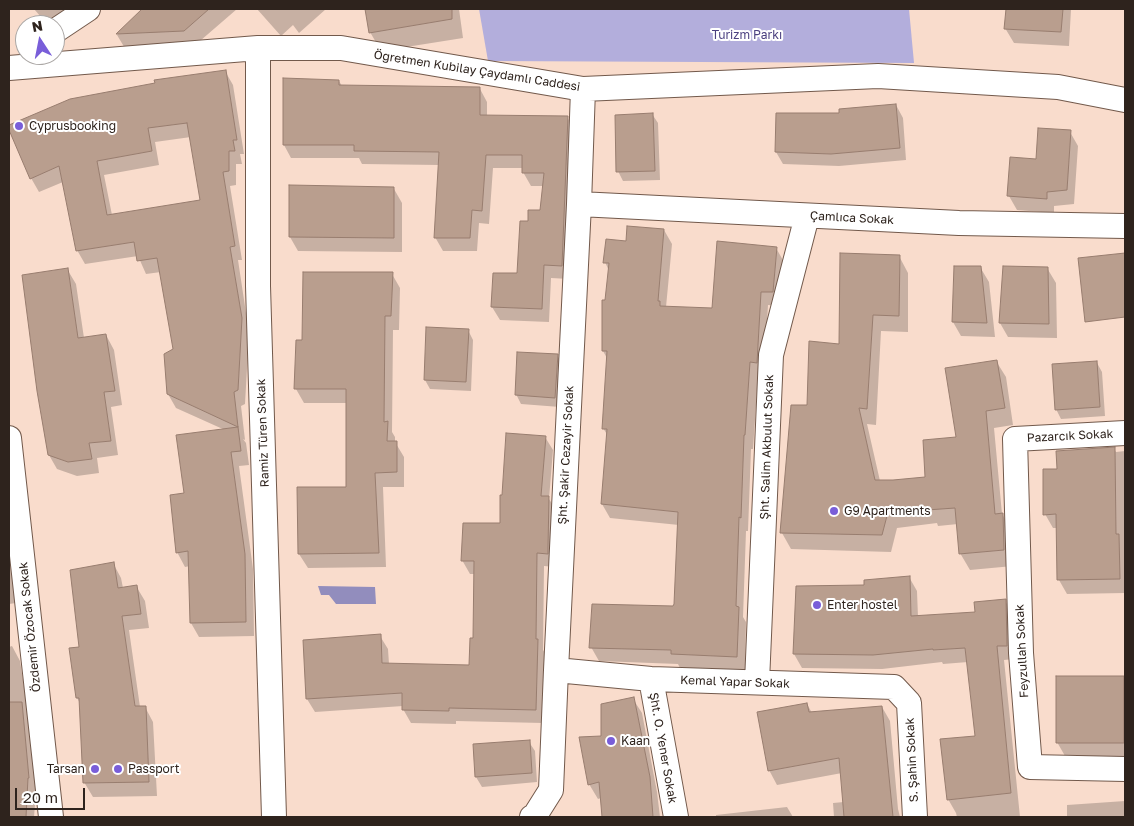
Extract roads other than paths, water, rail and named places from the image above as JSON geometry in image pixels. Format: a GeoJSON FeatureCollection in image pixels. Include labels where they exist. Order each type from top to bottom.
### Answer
{"type":"FeatureCollection","features":[{"type":"Feature","properties":{"kind":"street"},"geometry":{"type":"LineString","coordinates":[[65,24],[88,9]]}},
{"type":"Feature","properties":{"kind":"street","name":"Öğretmen Kubilay Çaydamlı Caddesi"},"geometry":{"type":"LineString","coordinates":[[9,68],[258,48],[341,48],[583,89],[878,76],[1058,87],[1125,100]]}},
{"type":"Feature","properties":{"kind":"street","name":"Ramiz Türen Sokak"},"geometry":{"type":"LineString","coordinates":[[258,48],[258,286],[274,817]]}},
{"type":"Feature","properties":{"kind":"street","name":"Şht. Şakir Cezayir Sokak"},"geometry":{"type":"LineString","coordinates":[[533,817],[551,790],[583,89]]}},
{"type":"Feature","properties":{"kind":"street","name":"Çamlıca Sokak"},"geometry":{"type":"LineString","coordinates":[[579,204],[959,223],[1125,226]]}},
{"type":"Feature","properties":{"kind":"street","name":"Şht. Salim Akbulut Sokak"},"geometry":{"type":"LineString","coordinates":[[757,682],[771,355],[807,216]]}},
{"type":"Feature","properties":{"kind":"street","name":"Pazarcık Sokak"},"geometry":{"type":"LineString","coordinates":[[1015,439],[1125,434]]}},
{"type":"Feature","properties":{"kind":"street","name":"Özdemir Özocak Sokak"},"geometry":{"type":"LineString","coordinates":[[9,438],[19,606],[51,817]]}},
{"type":"Feature","properties":{"kind":"street","name":"Feyzullah Sokak"},"geometry":{"type":"LineString","coordinates":[[1015,439],[1021,653],[1030,767],[1125,769]]}},
{"type":"Feature","properties":{"kind":"street","name":"Kemal Yapar Sokak"},"geometry":{"type":"LineString","coordinates":[[556,670],[651,679],[894,687],[909,703]]}},
{"type":"Feature","properties":{"kind":"street","name":"Şht. O. Yener Sokak"},"geometry":{"type":"LineString","coordinates":[[651,679],[676,817]]}},
{"type":"Feature","properties":{"kind":"street","name":"S. Şahin Sokak"},"geometry":{"type":"LineString","coordinates":[[909,703],[916,817]]}},
{"type":"Feature","properties":{"kind":"place","name":"Cyprusbooking"},"geometry":{"type":"Point","coordinates":[19,126]}},
{"type":"Feature","properties":{"kind":"place","name":"G9 Apartments"},"geometry":{"type":"Point","coordinates":[834,511]}},
{"type":"Feature","properties":{"kind":"place","name":"Enter hostel"},"geometry":{"type":"Point","coordinates":[817,605]}},
{"type":"Feature","properties":{"kind":"place","name":"Kaan"},"geometry":{"type":"Point","coordinates":[611,741]}},
{"type":"Feature","properties":{"kind":"place","name":"Tarsan"},"geometry":{"type":"Point","coordinates":[95,769]}},
{"type":"Feature","properties":{"kind":"place","name":"Passport"},"geometry":{"type":"Point","coordinates":[118,769]}},
{"type":"Feature","properties":{"kind":"park label","name":"Turizm Parkı"},"geometry":{"type":"Point","coordinates":[747,35]}}]}
